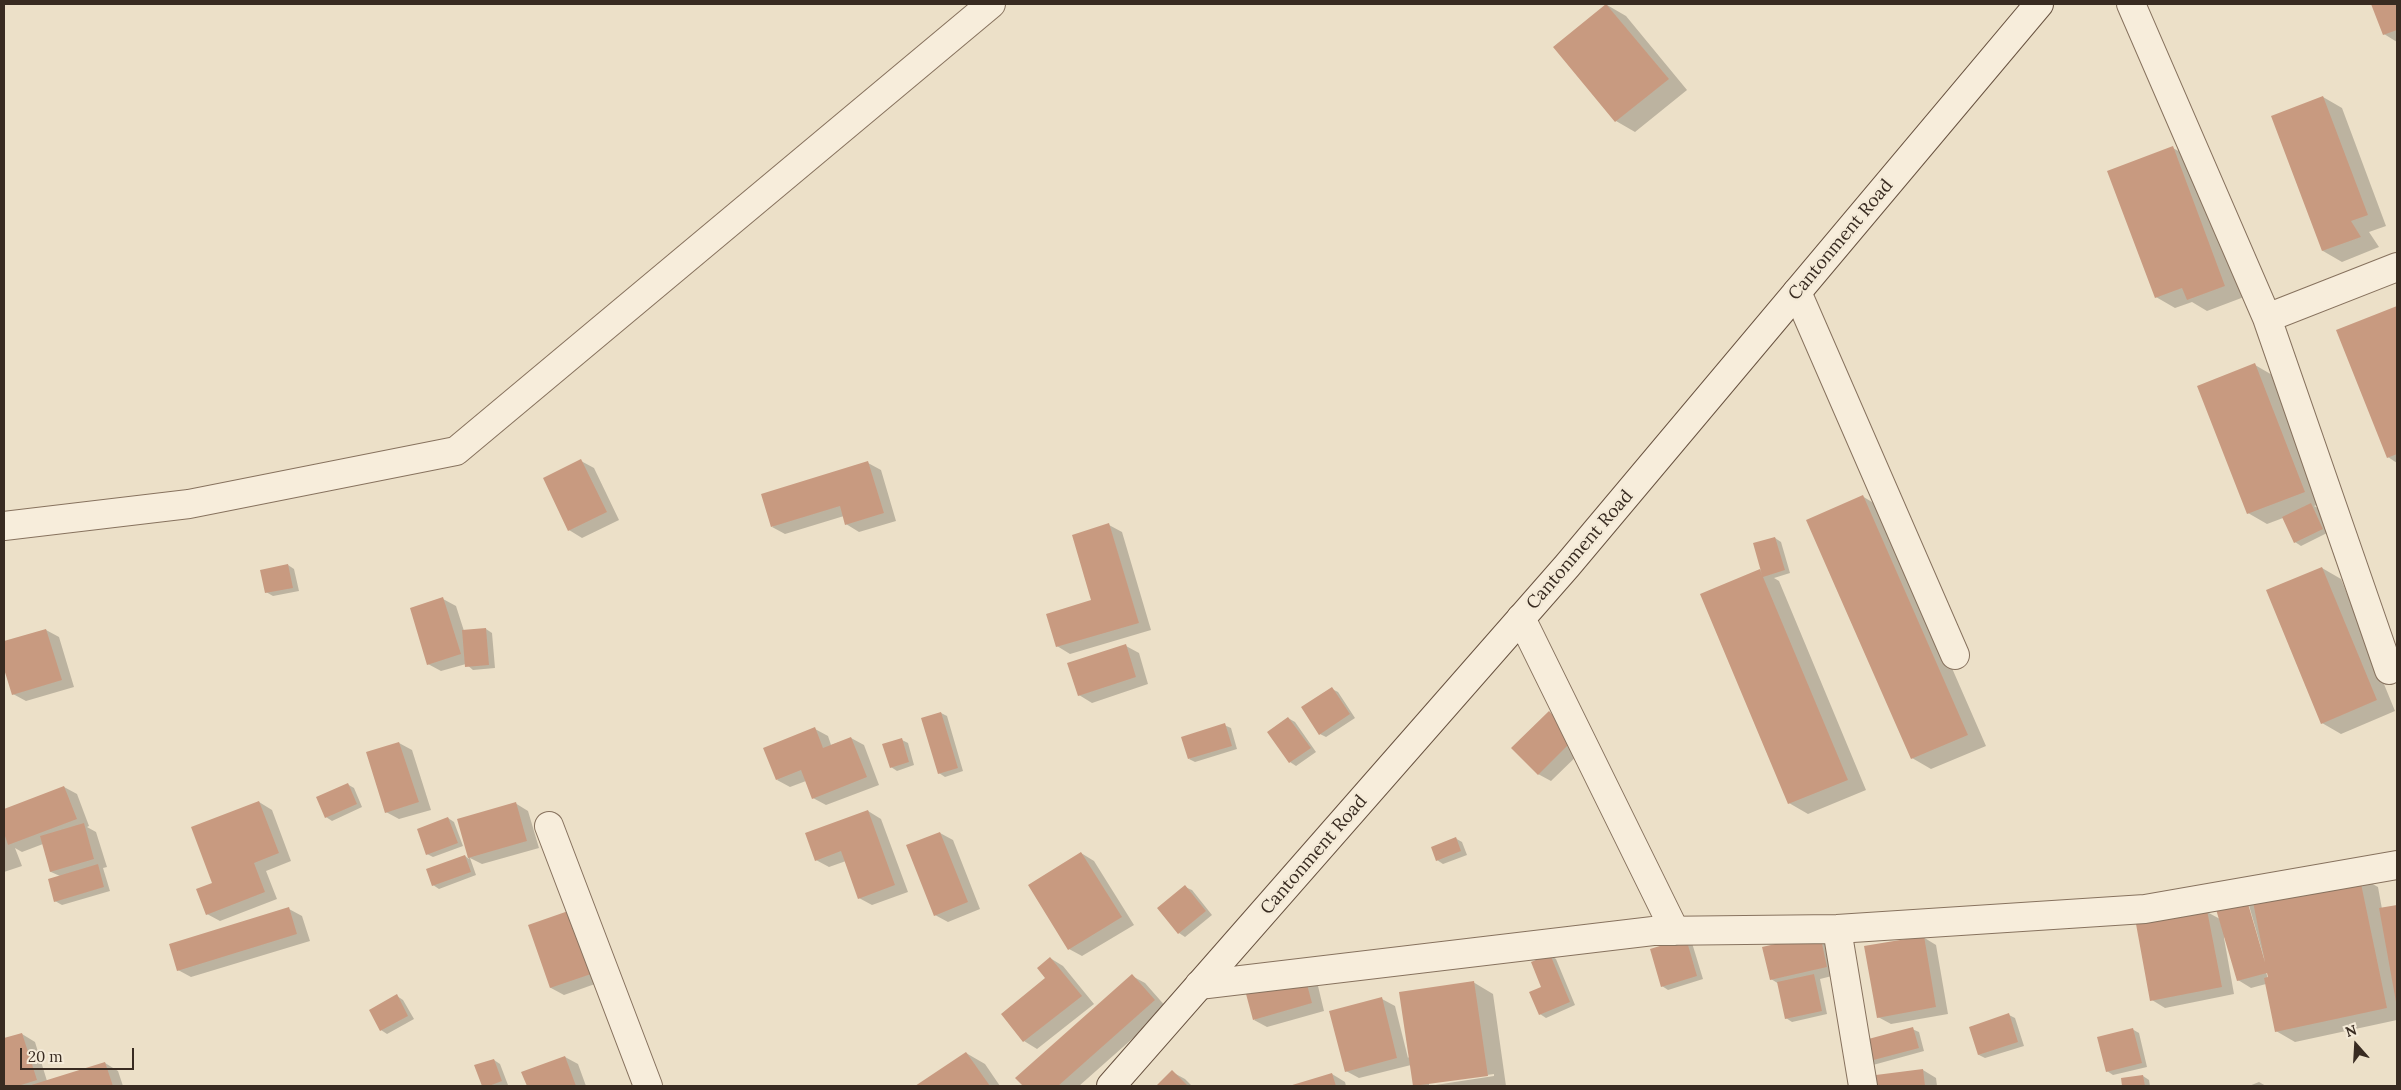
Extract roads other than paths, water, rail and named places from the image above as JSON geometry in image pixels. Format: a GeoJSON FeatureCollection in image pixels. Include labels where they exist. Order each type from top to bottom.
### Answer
{"type":"FeatureCollection","features":[{"type":"Feature","properties":{"kind":"street"},"geometry":{"type":"LineString","coordinates":[[4,526],[189,504],[456,451],[991,4]]}},
{"type":"Feature","properties":{"kind":"street","name":"Cantonment Road"},"geometry":{"type":"LineString","coordinates":[[1111,1086],[1567,566],[2039,4]]}},
{"type":"Feature","properties":{"kind":"street"},"geometry":{"type":"LineString","coordinates":[[2131,4],[2268,318],[2389,670]]}},
{"type":"Feature","properties":{"kind":"street"},"geometry":{"type":"LineString","coordinates":[[2268,318],[2397,267]]}},
{"type":"Feature","properties":{"kind":"street"},"geometry":{"type":"LineString","coordinates":[[1797,292],[1955,655]]}},
{"type":"Feature","properties":{"kind":"street"},"geometry":{"type":"LineString","coordinates":[[1521,618],[1675,931]]}},
{"type":"Feature","properties":{"kind":"street"},"geometry":{"type":"LineString","coordinates":[[549,826],[648,1086]]}},
{"type":"Feature","properties":{"kind":"street"},"geometry":{"type":"LineString","coordinates":[[1199,986],[1653,931],[1837,929],[2145,908],[2397,865]]}},
{"type":"Feature","properties":{"kind":"street"},"geometry":{"type":"LineString","coordinates":[[1837,929],[1863,1086]]}}]}
